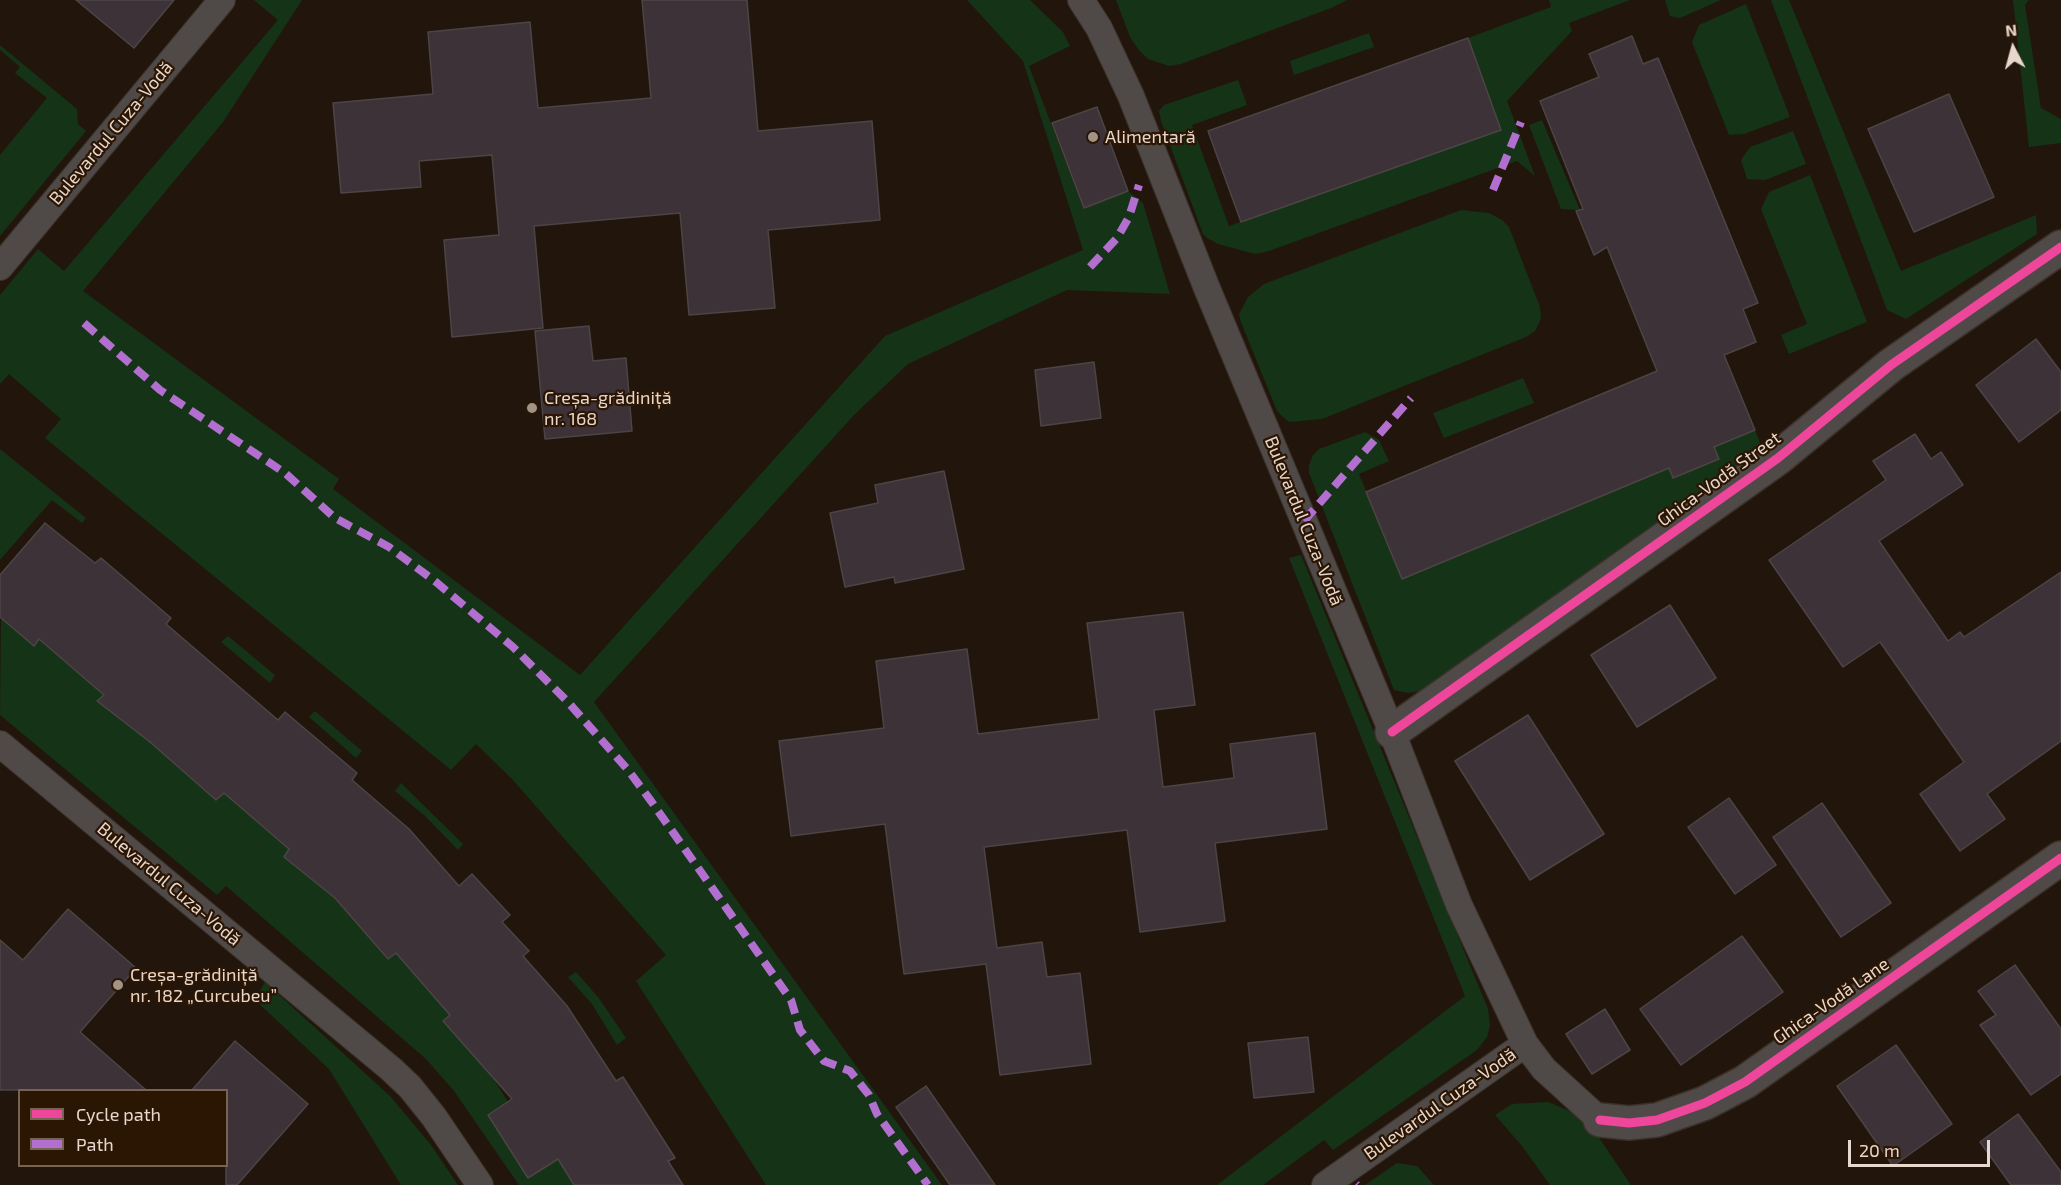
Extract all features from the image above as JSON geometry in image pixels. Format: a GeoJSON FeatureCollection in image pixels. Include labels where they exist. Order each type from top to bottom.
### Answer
{"type":"FeatureCollection","features":[{"type":"Feature","properties":{"kind":"street","name":"Ghica-Vodă Street"},"geometry":{"type":"LineString","coordinates":[[1392,732],[1778,458],[1891,365],[2061,247]]}},
{"type":"Feature","properties":{"kind":"street","name":"Ghica-Vodă Lane"},"geometry":{"type":"LineString","coordinates":[[1600,1120],[1629,1123],[1657,1120],[1705,1103],[1745,1082],[2061,858]]}},
{"type":"Feature","properties":{"kind":"lane","name":"Bulevardul Cuza-Vodă"},"geometry":{"type":"LineString","coordinates":[[0,267],[222,0]]}},
{"type":"Feature","properties":{"kind":"lane","name":"Bulevardul Cuza-Vodă"},"geometry":{"type":"LineString","coordinates":[[1081,0],[1099,28],[1131,96],[1206,286],[1392,732],[1459,905],[1525,1044],[1544,1069],[1600,1120]]}},
{"type":"Feature","properties":{"kind":"lane","name":"Bulevardul Cuza-Vodă"},"geometry":{"type":"LineString","coordinates":[[0,744],[391,1069],[410,1087],[434,1117],[480,1185]]}},
{"type":"Feature","properties":{"kind":"lane","name":"Bulevardul Cuza-Vodă"},"geometry":{"type":"LineString","coordinates":[[1325,1185],[1525,1044]]}},
{"type":"Feature","properties":{"kind":"green space"},"geometry":{"type":"Polygon","coordinates":[[[254,0],[302,0],[223,122],[83,291],[339,479],[333,489],[580,675],[885,336],[1083,250],[1023,61],[967,0],[1030,0],[1063,32],[1070,46],[1029,66],[1083,207],[1128,191],[1143,203],[1170,294],[1067,290],[908,364],[855,414],[594,702],[942,1185],[766,1185],[636,981],[666,955],[512,779],[476,744],[451,770],[45,438],[61,419],[9,374],[0,384],[0,295],[38,249],[64,271],[278,20],[254,0]]]}},
{"type":"Feature","properties":{"kind":"green space"},"geometry":{"type":"Polygon","coordinates":[[[1116,0],[1347,0],[1181,64],[1169,66],[1148,59],[1138,49],[1130,37],[1116,0]]]}},
{"type":"Feature","properties":{"kind":"green space"},"geometry":{"type":"Polygon","coordinates":[[[1549,0],[1630,0],[1569,23],[1572,31],[1507,101],[1535,176],[1517,161],[1269,251],[1255,254],[1218,244],[1203,234],[1161,121],[1159,111],[1164,105],[1238,80],[1247,105],[1192,125],[1229,226],[1500,130],[1468,38],[1551,7],[1549,0]]]}},
{"type":"Feature","properties":{"kind":"green space"},"geometry":{"type":"Polygon","coordinates":[[[1665,0],[1721,0],[1680,18],[1670,16],[1665,0]]]}},
{"type":"Feature","properties":{"kind":"green space"},"geometry":{"type":"Polygon","coordinates":[[[1771,0],[1789,0],[1901,271],[2036,215],[2037,234],[1906,319],[1887,310],[1771,0]]]}},
{"type":"Feature","properties":{"kind":"green space"},"geometry":{"type":"Polygon","coordinates":[[[2013,0],[2029,0],[2025,5],[2041,108],[2061,119],[2061,143],[2029,147],[2013,0]]]}},
{"type":"Feature","properties":{"kind":"green space"},"geometry":{"type":"Polygon","coordinates":[[[1746,4],[1790,117],[1744,134],[1729,135],[1692,42],[1699,25],[1746,4]]]}},
{"type":"Feature","properties":{"kind":"green space"},"geometry":{"type":"Polygon","coordinates":[[[1369,33],[1374,47],[1294,75],[1290,61],[1369,33]]]}},
{"type":"Feature","properties":{"kind":"green space"},"geometry":{"type":"Polygon","coordinates":[[[0,45],[77,109],[78,124],[86,131],[0,236],[0,155],[47,98],[15,73],[20,67],[0,50],[0,45]]]}},
{"type":"Feature","properties":{"kind":"green space"},"geometry":{"type":"Polygon","coordinates":[[[1542,120],[1580,210],[1561,209],[1529,125],[1542,120]]]}},
{"type":"Feature","properties":{"kind":"green space"},"geometry":{"type":"Polygon","coordinates":[[[1793,131],[1806,164],[1765,180],[1747,179],[1741,160],[1750,147],[1793,131]]]}},
{"type":"Feature","properties":{"kind":"green space"},"geometry":{"type":"Polygon","coordinates":[[[1810,175],[1867,322],[1789,354],[1781,335],[1807,324],[1761,209],[1769,192],[1810,175]]]}},
{"type":"Feature","properties":{"kind":"green space"},"geometry":{"type":"Polygon","coordinates":[[[1461,210],[1489,213],[1509,227],[1540,307],[1541,319],[1535,331],[1526,337],[1322,419],[1289,422],[1283,417],[1277,411],[1241,322],[1239,314],[1248,297],[1264,284],[1461,210]]]}},
{"type":"Feature","properties":{"kind":"green space"},"geometry":{"type":"Polygon","coordinates":[[[1523,378],[1534,403],[1444,438],[1433,413],[1523,378]]]}},
{"type":"Feature","properties":{"kind":"green space"},"geometry":{"type":"Polygon","coordinates":[[[1755,430],[1763,450],[1426,690],[1408,693],[1394,690],[1309,473],[1313,455],[1319,449],[1365,432],[1379,440],[1389,461],[1359,474],[1403,579],[1669,468],[1673,478],[1719,459],[1714,447],[1755,430]]]}},
{"type":"Feature","properties":{"kind":"green space"},"geometry":{"type":"Polygon","coordinates":[[[0,449],[86,518],[82,523],[52,500],[0,560],[0,449]]]}},
{"type":"Feature","properties":{"kind":"green space"},"geometry":{"type":"Polygon","coordinates":[[[1301,555],[1488,1009],[1490,1025],[1487,1037],[1477,1050],[1333,1150],[1324,1140],[1263,1185],[1217,1185],[1465,996],[1289,558],[1301,555]]]}},
{"type":"Feature","properties":{"kind":"green space"},"geometry":{"type":"Polygon","coordinates":[[[1,617],[34,646],[39,639],[104,695],[98,701],[150,742],[216,800],[224,793],[289,849],[284,857],[335,898],[387,959],[396,953],[450,1015],[443,1021],[493,1078],[508,1102],[488,1115],[558,1159],[574,1185],[519,1185],[454,1091],[426,1059],[226,886],[217,895],[0,715],[1,617]]]}},
{"type":"Feature","properties":{"kind":"green space"},"geometry":{"type":"Polygon","coordinates":[[[228,636],[275,675],[270,683],[221,642],[228,636]]]}},
{"type":"Feature","properties":{"kind":"green space"},"geometry":{"type":"Polygon","coordinates":[[[315,711],[362,751],[356,758],[309,717],[315,711]]]}},
{"type":"Feature","properties":{"kind":"green space"},"geometry":{"type":"Polygon","coordinates":[[[401,783],[463,844],[458,850],[425,816],[395,791],[401,783]]]}},
{"type":"Feature","properties":{"kind":"green space"},"geometry":{"type":"Polygon","coordinates":[[[576,972],[598,997],[626,1038],[617,1045],[592,1004],[568,977],[576,972]]]}},
{"type":"Feature","properties":{"kind":"green space"},"geometry":{"type":"Polygon","coordinates":[[[265,982],[390,1096],[431,1145],[458,1185],[401,1185],[329,1069],[255,1000],[265,982]]]}},
{"type":"Feature","properties":{"kind":"green space"},"geometry":{"type":"Polygon","coordinates":[[[1548,1102],[1585,1117],[1631,1185],[1550,1185],[1522,1146],[1495,1115],[1512,1104],[1548,1102]]]}},
{"type":"Feature","properties":{"kind":"green space"},"geometry":{"type":"Polygon","coordinates":[[[1397,1163],[1417,1166],[1434,1185],[1365,1185],[1397,1163]]]}},
{"type":"Feature","properties":{"kind":"building"},"geometry":{"type":"Polygon","coordinates":[[[76,0],[174,0],[134,48],[76,0]]]}},
{"type":"Feature","properties":{"kind":"building"},"geometry":{"type":"Polygon","coordinates":[[[642,0],[747,0],[758,131],[872,121],[880,220],[768,230],[775,308],[689,315],[680,213],[534,226],[543,328],[452,337],[444,240],[499,235],[492,155],[419,161],[421,187],[341,193],[333,103],[433,94],[428,32],[530,22],[538,108],[651,98],[642,0]]]}},
{"type":"Feature","properties":{"kind":"building"},"geometry":{"type":"Polygon","coordinates":[[[1632,36],[1643,64],[1658,58],[1758,303],[1743,309],[1756,342],[1724,355],[1755,430],[1714,447],[1719,459],[1673,478],[1669,468],[1402,579],[1366,492],[1657,371],[1607,247],[1594,255],[1576,211],[1583,209],[1540,101],[1599,77],[1589,54],[1632,36]]]}},
{"type":"Feature","properties":{"kind":"building"},"geometry":{"type":"Polygon","coordinates":[[[1468,38],[1501,130],[1241,222],[1208,131],[1468,38]]]}},
{"type":"Feature","properties":{"kind":"building"},"geometry":{"type":"Polygon","coordinates":[[[1949,94],[1994,197],[1914,232],[1868,129],[1949,94]]]}},
{"type":"Feature","properties":{"kind":"building"},"geometry":{"type":"Polygon","coordinates":[[[1097,107],[1128,191],[1084,208],[1052,123],[1097,107]]]}},
{"type":"Feature","properties":{"kind":"building"},"geometry":{"type":"Polygon","coordinates":[[[589,326],[593,361],[626,358],[632,431],[545,439],[535,331],[589,326]]]}},
{"type":"Feature","properties":{"kind":"building"},"geometry":{"type":"Polygon","coordinates":[[[2036,339],[2061,372],[2061,410],[2019,442],[1976,385],[2036,339]]]}},
{"type":"Feature","properties":{"kind":"building"},"geometry":{"type":"Polygon","coordinates":[[[1094,362],[1101,418],[1041,426],[1035,370],[1094,362]]]}},
{"type":"Feature","properties":{"kind":"building"},"geometry":{"type":"Polygon","coordinates":[[[1915,434],[1931,459],[1941,452],[1963,485],[1879,541],[1948,641],[1960,632],[1964,637],[2061,572],[2061,741],[1987,794],[2005,819],[1960,851],[1920,794],[1964,762],[1880,642],[1843,667],[1769,560],[1886,480],[1873,461],[1915,434]]]}},
{"type":"Feature","properties":{"kind":"building"},"geometry":{"type":"Polygon","coordinates":[[[944,471],[964,569],[895,583],[894,577],[845,587],[830,513],[878,503],[875,485],[944,471]]]}},
{"type":"Feature","properties":{"kind":"building"},"geometry":{"type":"Polygon","coordinates":[[[45,523],[95,563],[101,558],[171,618],[166,624],[278,720],[285,712],[357,773],[352,780],[409,829],[459,886],[472,874],[510,915],[502,922],[529,951],[523,956],[567,1006],[616,1081],[623,1077],[675,1158],[668,1161],[683,1185],[574,1185],[558,1159],[528,1178],[488,1115],[512,1099],[443,1021],[450,1015],[396,953],[388,959],[335,898],[284,857],[289,849],[224,793],[216,800],[150,742],[97,701],[104,695],[39,639],[34,646],[0,617],[0,575],[45,523]]]}},
{"type":"Feature","properties":{"kind":"building"},"geometry":{"type":"Polygon","coordinates":[[[1670,605],[1716,678],[1637,727],[1591,655],[1670,605]]]}},
{"type":"Feature","properties":{"kind":"building"},"geometry":{"type":"Polygon","coordinates":[[[1183,612],[1195,705],[1154,710],[1163,787],[1234,778],[1230,744],[1315,733],[1327,829],[1215,843],[1225,921],[1140,932],[1127,830],[984,847],[997,948],[1042,942],[1047,977],[1080,973],[1091,1064],[1000,1075],[986,964],[904,974],[885,824],[791,836],[779,741],[884,728],[876,661],[967,649],[978,734],[1099,719],[1087,623],[1183,612]]]}},
{"type":"Feature","properties":{"kind":"building"},"geometry":{"type":"Polygon","coordinates":[[[1528,715],[1604,834],[1530,880],[1455,761],[1528,715]]]}},
{"type":"Feature","properties":{"kind":"building"},"geometry":{"type":"Polygon","coordinates":[[[1729,798],[1776,865],[1735,894],[1688,827],[1729,798]]]}},
{"type":"Feature","properties":{"kind":"building"},"geometry":{"type":"Polygon","coordinates":[[[1822,803],[1891,903],[1841,937],[1773,837],[1822,803]]]}},
{"type":"Feature","properties":{"kind":"building"},"geometry":{"type":"Polygon","coordinates":[[[68,909],[136,968],[80,1032],[145,1089],[0,1090],[0,940],[23,960],[68,909]]]}},
{"type":"Feature","properties":{"kind":"building"},"geometry":{"type":"Polygon","coordinates":[[[1742,936],[1783,992],[1681,1065],[1640,1009],[1742,936]]]}},
{"type":"Feature","properties":{"kind":"building"},"geometry":{"type":"Polygon","coordinates":[[[2015,965],[2061,1029],[2061,1074],[2031,1095],[1980,1025],[1996,1015],[1978,991],[2015,965]]]}},
{"type":"Feature","properties":{"kind":"building"},"geometry":{"type":"Polygon","coordinates":[[[1605,1009],[1630,1050],[1592,1074],[1566,1034],[1605,1009]]]}},
{"type":"Feature","properties":{"kind":"building"},"geometry":{"type":"Polygon","coordinates":[[[1308,1037],[1314,1092],[1254,1098],[1248,1043],[1308,1037]]]}},
{"type":"Feature","properties":{"kind":"building"},"geometry":{"type":"Polygon","coordinates":[[[235,1041],[308,1104],[237,1185],[226,1185],[228,1089],[193,1089],[235,1041]]]}},
{"type":"Feature","properties":{"kind":"building"},"geometry":{"type":"Polygon","coordinates":[[[1896,1045],[1952,1124],[1893,1166],[1837,1086],[1896,1045]]]}},
{"type":"Feature","properties":{"kind":"building"},"geometry":{"type":"Polygon","coordinates":[[[926,1086],[995,1185],[950,1185],[896,1107],[926,1086]]]}},
{"type":"Feature","properties":{"kind":"building"},"geometry":{"type":"Polygon","coordinates":[[[2018,1114],[2061,1172],[2061,1185],[2011,1185],[1980,1142],[2018,1114]]]}},
{"type":"Feature","properties":{"kind":"marked path"},"geometry":{"type":"LineString","coordinates":[[1493,190],[1521,122]]}},
{"type":"Feature","properties":{"kind":"marked path"},"geometry":{"type":"LineString","coordinates":[[1090,267],[1117,238],[1129,217],[1139,185]]}},
{"type":"Feature","properties":{"kind":"marked path"},"geometry":{"type":"LineString","coordinates":[[84,323],[160,390],[285,473],[335,518],[389,547],[436,582],[513,647],[567,701],[628,770],[651,801],[791,1000],[800,1030],[824,1061],[850,1071],[869,1095],[877,1114],[928,1185]]}},
{"type":"Feature","properties":{"kind":"marked path"},"geometry":{"type":"LineString","coordinates":[[1304,521],[1411,398]]}},
{"type":"Feature","properties":{"kind":"cycle path"},"geometry":{"type":"LineString","coordinates":[[1392,732],[1778,458],[1891,365],[2061,247]]}},
{"type":"Feature","properties":{"kind":"cycle path"},"geometry":{"type":"LineString","coordinates":[[1600,1120],[1629,1123],[1657,1120],[1705,1103],[1745,1082],[2061,858]]}},
{"type":"Feature","properties":{"kind":"place","name":"Alimentară"},"geometry":{"type":"Point","coordinates":[1093,137]}},
{"type":"Feature","properties":{"kind":"place","name":"Creșa-grădiniță nr. 168"},"geometry":{"type":"Point","coordinates":[532,408]}},
{"type":"Feature","properties":{"kind":"place","name":"Creșa-grădiniță nr. 182 „Curcubeu”"},"geometry":{"type":"Point","coordinates":[118,985]}}]}
